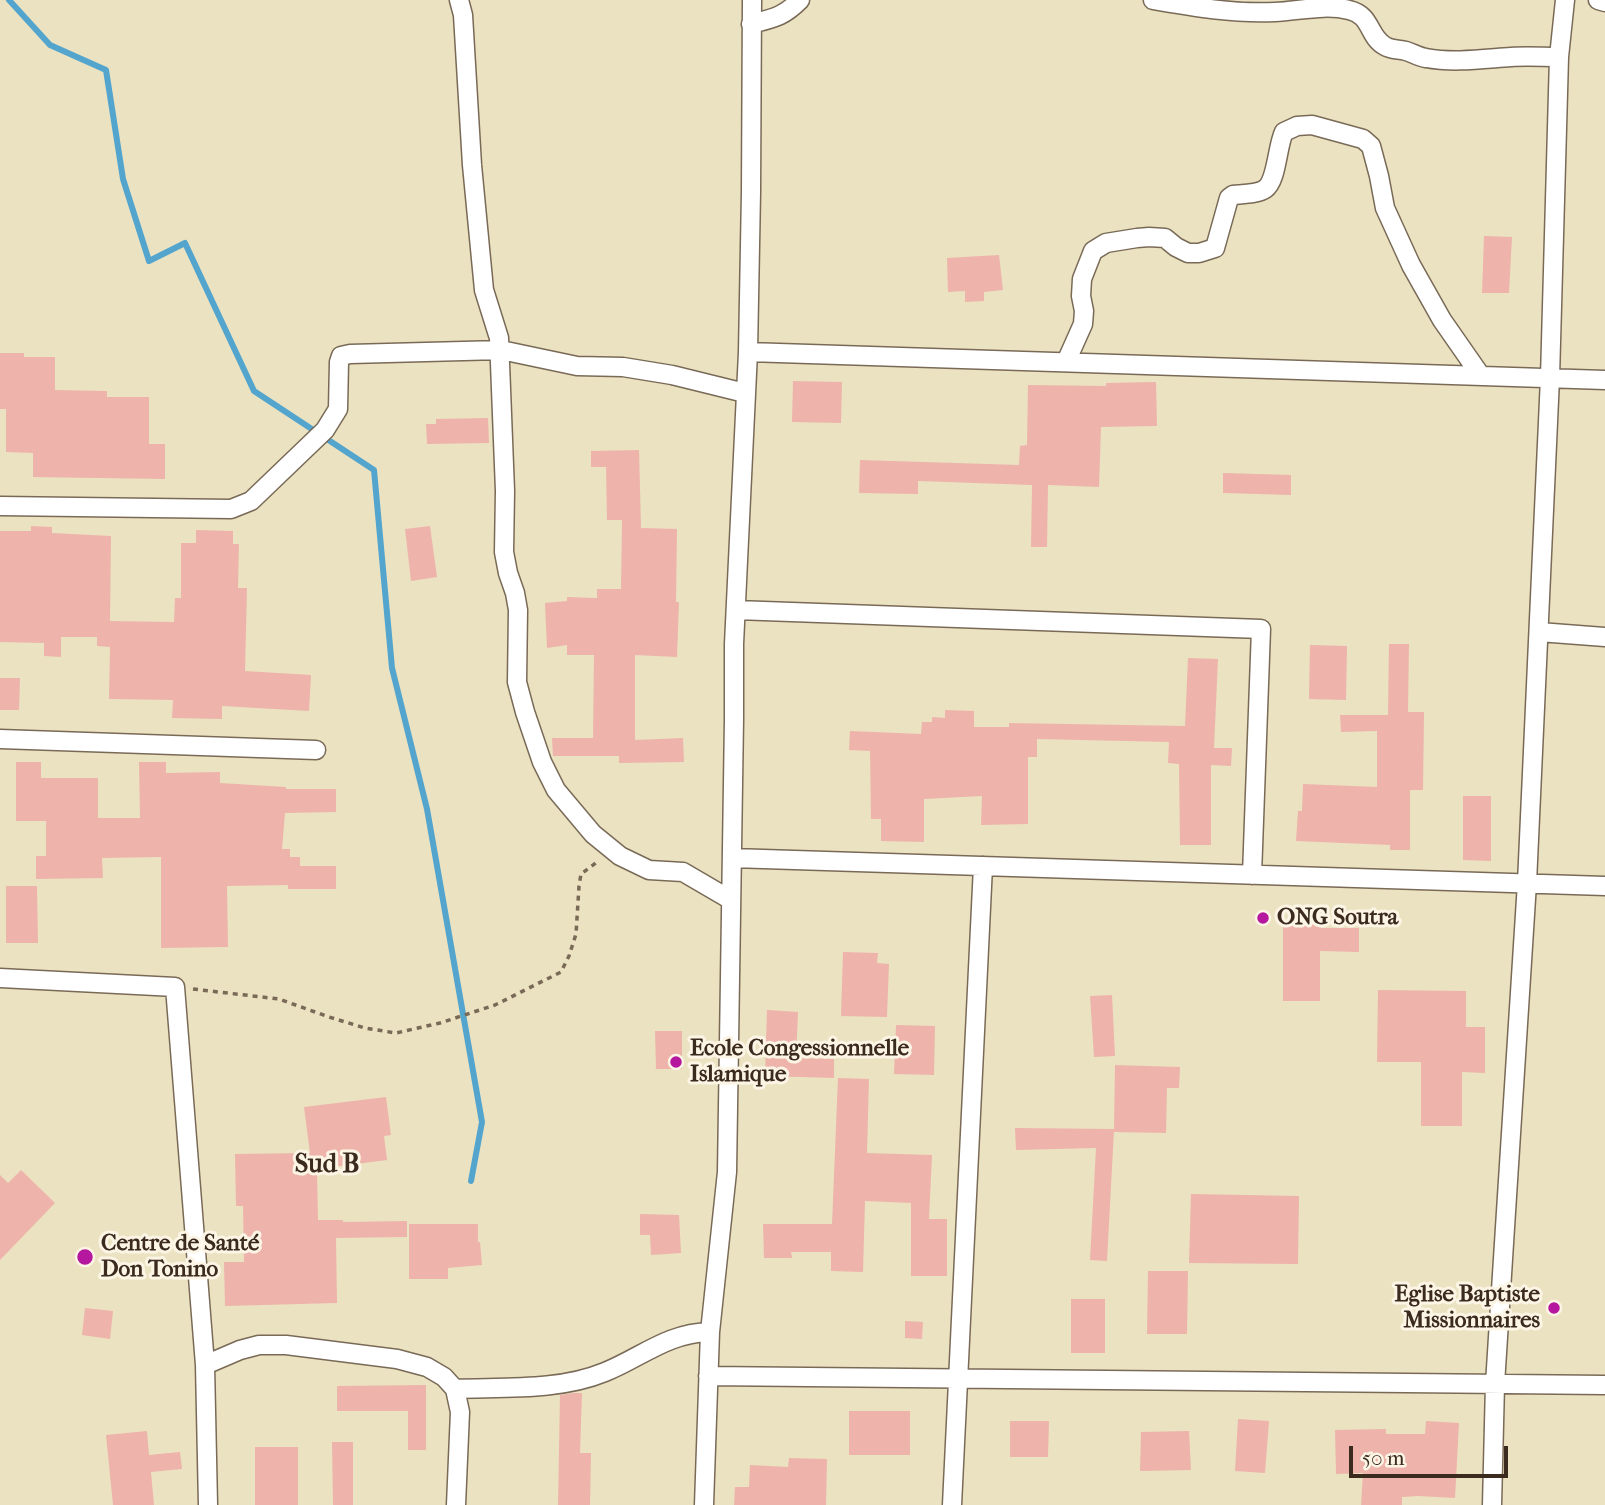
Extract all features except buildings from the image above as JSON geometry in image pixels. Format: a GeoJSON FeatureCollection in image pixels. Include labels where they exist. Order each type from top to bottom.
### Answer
{"type":"FeatureCollection","features":[{"type":"Feature","properties":{"kind":"street"},"geometry":{"type":"LineString","coordinates":[[459,0],[463,16],[472,165],[484,290],[499,338],[500,350],[505,491],[504,552],[518,610],[517,681],[533,739],[556,790],[593,834],[620,856],[649,870],[682,872],[731,900]]}},
{"type":"Feature","properties":{"kind":"street"},"geometry":{"type":"LineString","coordinates":[[704,1505],[710,1332],[727,1172],[736,610],[748,352],[752,0]]}},
{"type":"Feature","properties":{"kind":"street"},"geometry":{"type":"LineString","coordinates":[[751,24],[787,13],[800,0]]}},
{"type":"Feature","properties":{"kind":"street"},"geometry":{"type":"LineString","coordinates":[[1153,0],[1211,10],[1273,12],[1329,7],[1350,10],[1366,19],[1376,39],[1383,46],[1404,50],[1422,58],[1477,61],[1512,57],[1559,57]]}},
{"type":"Feature","properties":{"kind":"street"},"geometry":{"type":"LineString","coordinates":[[1492,1505],[1495,1384],[1527,883],[1550,378],[1559,57],[1565,0]]}},
{"type":"Feature","properties":{"kind":"street"},"geometry":{"type":"LineString","coordinates":[[1598,0],[1605,2]]}},
{"type":"Feature","properties":{"kind":"street"},"geometry":{"type":"LineString","coordinates":[[1066,362],[1083,324],[1082,279],[1093,251],[1106,243],[1137,237],[1165,238],[1188,253],[1215,248],[1229,198],[1233,195],[1263,191],[1268,187],[1284,132],[1312,125],[1363,139],[1371,146],[1385,208],[1410,265],[1442,320],[1481,376]]}},
{"type":"Feature","properties":{"kind":"street"},"geometry":{"type":"LineString","coordinates":[[0,506],[231,509],[251,501],[325,430],[338,409],[339,362],[341,356],[350,354],[500,350],[577,366],[623,367],[660,373],[745,393]]}},
{"type":"Feature","properties":{"kind":"street"},"geometry":{"type":"LineString","coordinates":[[748,352],[1605,380]]}},
{"type":"Feature","properties":{"kind":"street"},"geometry":{"type":"LineString","coordinates":[[736,610],[1261,629],[1252,875]]}},
{"type":"Feature","properties":{"kind":"street"},"geometry":{"type":"LineString","coordinates":[[1539,632],[1605,637]]}},
{"type":"Feature","properties":{"kind":"street"},"geometry":{"type":"LineString","coordinates":[[0,739],[316,750]]}},
{"type":"Feature","properties":{"kind":"street"},"geometry":{"type":"LineString","coordinates":[[732,858],[1605,886]]}},
{"type":"Feature","properties":{"kind":"street"},"geometry":{"type":"LineString","coordinates":[[951,1505],[983,866]]}},
{"type":"Feature","properties":{"kind":"street"},"geometry":{"type":"LineString","coordinates":[[0,978],[175,987],[205,1365],[208,1505]]}},
{"type":"Feature","properties":{"kind":"street"},"geometry":{"type":"LineString","coordinates":[[455,1389],[547,1385],[573,1381],[605,1372],[683,1334],[710,1332]]}},
{"type":"Feature","properties":{"kind":"street"},"geometry":{"type":"LineString","coordinates":[[205,1365],[249,1347],[286,1345],[397,1359],[427,1367],[444,1377],[455,1389],[460,1412],[456,1505]]}},
{"type":"Feature","properties":{"kind":"street"},"geometry":{"type":"LineString","coordinates":[[708,1376],[1605,1385]]}},
{"type":"Feature","properties":{"kind":"path"},"geometry":{"type":"LineString","coordinates":[[175,987],[279,999],[365,1028],[396,1032],[440,1023],[495,1005],[561,972],[576,934],[581,874],[613,850]]}},
{"type":"Feature","properties":{"kind":"waterway"},"geometry":{"type":"LineString","coordinates":[[9,0],[50,45],[106,70],[123,179],[149,261],[185,243],[254,391],[374,470],[392,668],[427,809],[482,1122],[471,1181]]}},
{"type":"Feature","properties":{"kind":"place","name":"ONG Soutra"},"geometry":{"type":"Point","coordinates":[1263,918]}},
{"type":"Feature","properties":{"kind":"place","name":"Ecole Congessionnelle Islamique"},"geometry":{"type":"Point","coordinates":[676,1062]}},
{"type":"Feature","properties":{"kind":"place","name":"Centre de Santé Don Tonino"},"geometry":{"type":"Point","coordinates":[85,1257]}},
{"type":"Feature","properties":{"kind":"place","name":"Eglise Baptiste Missionnaires"},"geometry":{"type":"Point","coordinates":[1554,1308]}},
{"type":"Feature","properties":{"kind":"district","name":"Sud B"},"geometry":{"type":"Point","coordinates":[327,1166]}}]}
